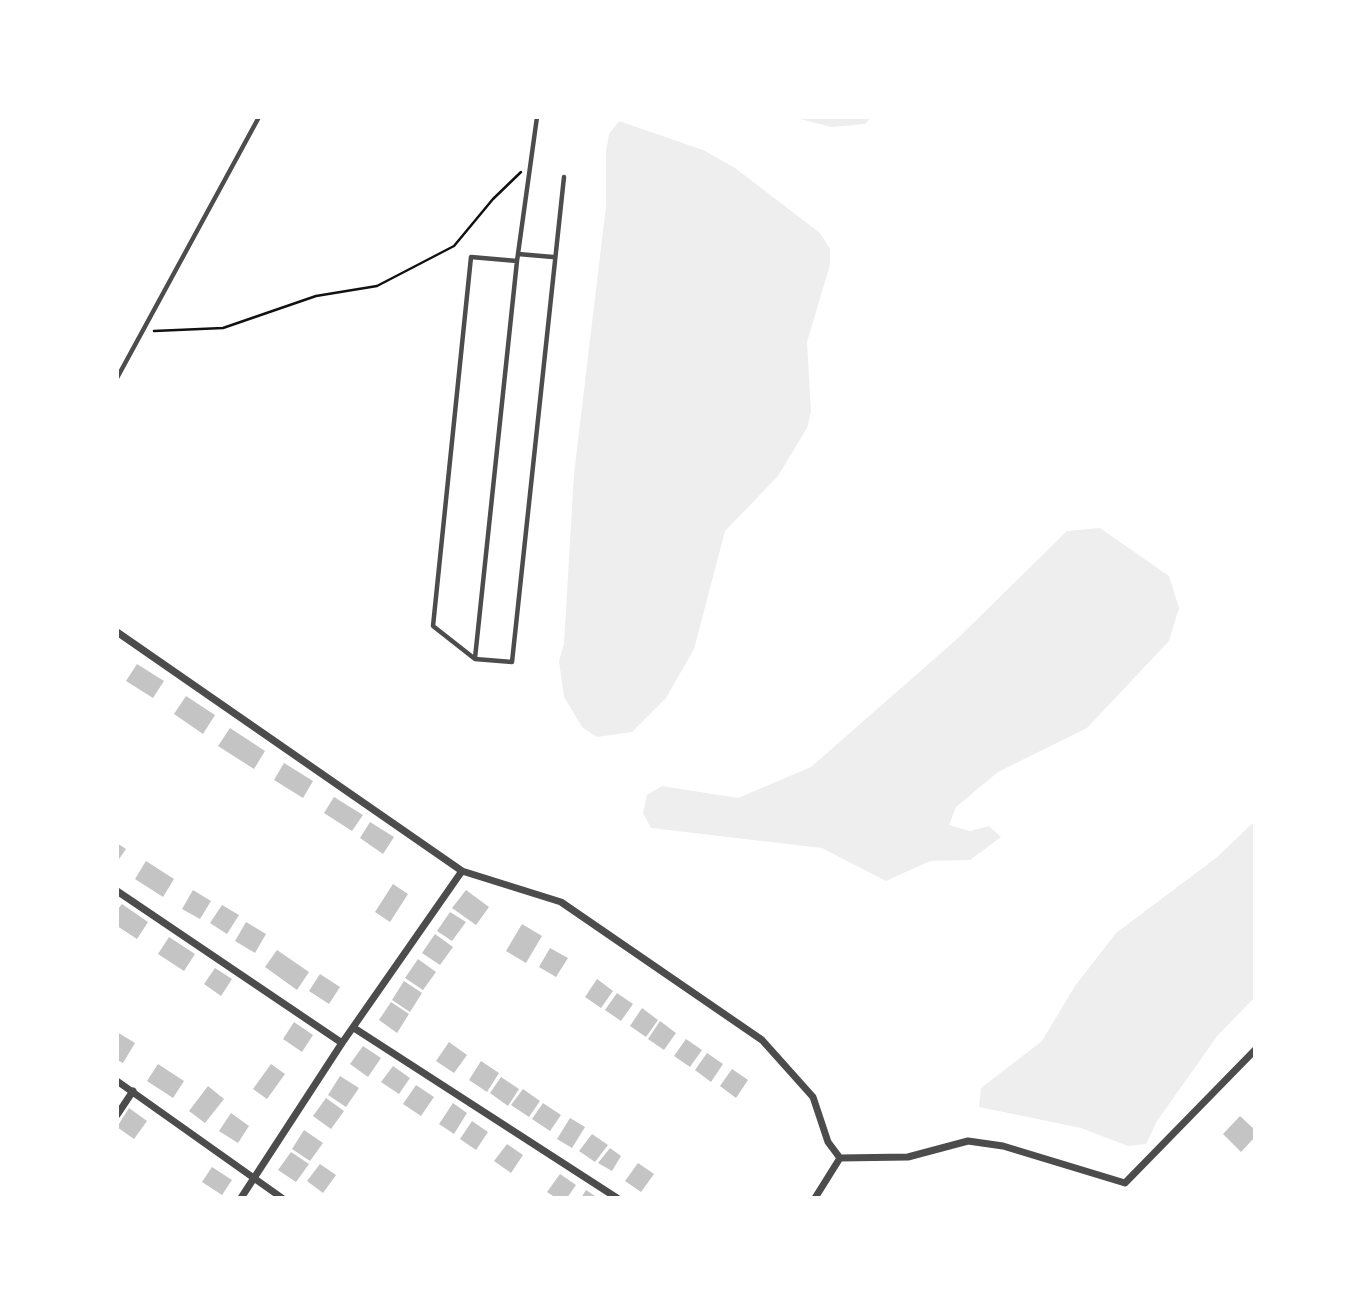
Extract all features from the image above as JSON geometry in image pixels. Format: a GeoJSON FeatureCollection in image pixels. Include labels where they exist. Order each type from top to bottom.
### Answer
{"type":"FeatureCollection","features":[{"type":"Feature","properties":{"kind":"street"},"geometry":{"type":"LineString","coordinates":[[117,632],[462,871],[561,902],[762,1040],[813,1097],[828,1142],[840,1158]]}},
{"type":"Feature","properties":{"kind":"street"},"geometry":{"type":"LineString","coordinates":[[241,1198],[342,1043],[462,871]]}},
{"type":"Feature","properties":{"kind":"street"},"geometry":{"type":"LineString","coordinates":[[117,891],[342,1043]]}},
{"type":"Feature","properties":{"kind":"street"},"geometry":{"type":"LineString","coordinates":[[354,1028],[617,1198]]}},
{"type":"Feature","properties":{"kind":"street"},"geometry":{"type":"LineString","coordinates":[[840,1158],[908,1157],[968,1141],[1003,1146],[1125,1183],[1255,1050]]}},
{"type":"Feature","properties":{"kind":"street"},"geometry":{"type":"LineString","coordinates":[[117,1081],[282,1198]]}},
{"type":"Feature","properties":{"kind":"street"},"geometry":{"type":"LineString","coordinates":[[117,1115],[133,1091]]}},
{"type":"Feature","properties":{"kind":"street"},"geometry":{"type":"LineString","coordinates":[[815,1198],[840,1158]]}},
{"type":"Feature","properties":{"kind":"lane"},"geometry":{"type":"LineString","coordinates":[[117,378],[259,117]]}},
{"type":"Feature","properties":{"kind":"lane"},"geometry":{"type":"LineString","coordinates":[[475,659],[517,261],[537,117]]}},
{"type":"Feature","properties":{"kind":"lane"},"geometry":{"type":"LineString","coordinates":[[517,261],[471,257],[433,626],[475,659],[512,662],[553,257],[564,177]]}},
{"type":"Feature","properties":{"kind":"lane"},"geometry":{"type":"LineString","coordinates":[[518,254],[553,257]]}},
{"type":"Feature","properties":{"kind":"path"},"geometry":{"type":"LineString","coordinates":[[143,332],[223,328],[316,296],[377,286],[454,246],[519,173]]}},
{"type":"Feature","properties":{"kind":"shaded area"},"geometry":{"type":"Polygon","coordinates":[[[792,117],[872,117],[865,124],[831,127],[792,117]]]}},
{"type":"Feature","properties":{"kind":"shaded area"},"geometry":{"type":"Polygon","coordinates":[[[619,121],[703,150],[735,168],[820,233],[830,249],[830,265],[807,342],[811,412],[807,428],[778,476],[725,531],[694,649],[666,698],[632,732],[597,737],[582,727],[564,697],[559,661],[564,644],[574,474],[606,206],[606,151],[609,134],[619,121]]]}},
{"type":"Feature","properties":{"kind":"shaded area"},"geometry":{"type":"Polygon","coordinates":[[[1100,528],[1169,576],[1179,608],[1169,641],[1087,728],[998,772],[956,807],[949,825],[970,831],[989,826],[1001,837],[970,860],[930,861],[886,881],[822,848],[651,828],[643,813],[647,795],[662,786],[738,798],[811,767],[957,639],[1067,531],[1100,528]]]}},
{"type":"Feature","properties":{"kind":"shaded area"},"geometry":{"type":"Polygon","coordinates":[[[1255,821],[1255,997],[1218,1035],[1157,1121],[1146,1144],[1128,1146],[1081,1128],[979,1107],[981,1088],[1042,1041],[1075,986],[1116,933],[1216,858],[1255,821]]]}},
{"type":"Feature","properties":{"kind":"building"},"geometry":{"type":"Polygon","coordinates":[[[137,664],[164,681],[153,698],[126,681],[137,664]]]}},
{"type":"Feature","properties":{"kind":"building"},"geometry":{"type":"Polygon","coordinates":[[[186,696],[215,715],[203,734],[174,714],[186,696]]]}},
{"type":"Feature","properties":{"kind":"building"},"geometry":{"type":"Polygon","coordinates":[[[230,728],[265,751],[254,769],[218,746],[230,728]]]}},
{"type":"Feature","properties":{"kind":"building"},"geometry":{"type":"Polygon","coordinates":[[[284,763],[313,781],[303,798],[274,780],[284,763]]]}},
{"type":"Feature","properties":{"kind":"building"},"geometry":{"type":"Polygon","coordinates":[[[334,797],[363,815],[352,831],[324,813],[334,797]]]}},
{"type":"Feature","properties":{"kind":"building"},"geometry":{"type":"Polygon","coordinates":[[[370,822],[394,837],[383,854],[360,838],[370,822]]]}},
{"type":"Feature","properties":{"kind":"building"},"geometry":{"type":"Polygon","coordinates":[[[117,843],[126,849],[117,862],[117,843]]]}},
{"type":"Feature","properties":{"kind":"building"},"geometry":{"type":"Polygon","coordinates":[[[146,861],[174,879],[163,897],[135,879],[146,861]]]}},
{"type":"Feature","properties":{"kind":"building"},"geometry":{"type":"Polygon","coordinates":[[[393,884],[408,894],[390,922],[375,912],[393,884]]]}},
{"type":"Feature","properties":{"kind":"building"},"geometry":{"type":"Polygon","coordinates":[[[193,890],[211,901],[200,919],[182,909],[193,890]]]}},
{"type":"Feature","properties":{"kind":"building"},"geometry":{"type":"Polygon","coordinates":[[[466,890],[489,907],[476,925],[452,908],[466,890]]]}},
{"type":"Feature","properties":{"kind":"building"},"geometry":{"type":"Polygon","coordinates":[[[122,904],[148,922],[137,939],[117,926],[117,910],[122,904]]]}},
{"type":"Feature","properties":{"kind":"building"},"geometry":{"type":"Polygon","coordinates":[[[222,905],[239,915],[227,934],[210,923],[222,905]]]}},
{"type":"Feature","properties":{"kind":"building"},"geometry":{"type":"Polygon","coordinates":[[[450,912],[466,922],[452,941],[437,931],[450,912]]]}},
{"type":"Feature","properties":{"kind":"building"},"geometry":{"type":"Polygon","coordinates":[[[246,922],[266,934],[255,953],[235,941],[246,922]]]}},
{"type":"Feature","properties":{"kind":"building"},"geometry":{"type":"Polygon","coordinates":[[[522,924],[542,936],[526,963],[506,951],[522,924]]]}},
{"type":"Feature","properties":{"kind":"building"},"geometry":{"type":"Polygon","coordinates":[[[435,934],[453,947],[440,965],[422,953],[435,934]]]}},
{"type":"Feature","properties":{"kind":"building"},"geometry":{"type":"Polygon","coordinates":[[[169,937],[195,954],[184,971],[158,954],[169,937]]]}},
{"type":"Feature","properties":{"kind":"building"},"geometry":{"type":"Polygon","coordinates":[[[550,948],[568,958],[556,977],[539,967],[550,948]]]}},
{"type":"Feature","properties":{"kind":"building"},"geometry":{"type":"Polygon","coordinates":[[[277,950],[309,972],[297,990],[265,967],[277,950]]]}},
{"type":"Feature","properties":{"kind":"building"},"geometry":{"type":"Polygon","coordinates":[[[418,959],[436,972],[423,990],[405,978],[418,959]]]}},
{"type":"Feature","properties":{"kind":"building"},"geometry":{"type":"Polygon","coordinates":[[[215,968],[232,979],[221,996],[204,984],[215,968]]]}},
{"type":"Feature","properties":{"kind":"building"},"geometry":{"type":"Polygon","coordinates":[[[320,974],[340,987],[329,1004],[309,991],[320,974]]]}},
{"type":"Feature","properties":{"kind":"building"},"geometry":{"type":"Polygon","coordinates":[[[597,979],[613,991],[601,1008],[585,997],[597,979]]]}},
{"type":"Feature","properties":{"kind":"building"},"geometry":{"type":"Polygon","coordinates":[[[404,981],[422,993],[410,1012],[392,1000],[404,981]]]}},
{"type":"Feature","properties":{"kind":"building"},"geometry":{"type":"Polygon","coordinates":[[[617,993],[633,1004],[621,1021],[605,1010],[617,993]]]}},
{"type":"Feature","properties":{"kind":"building"},"geometry":{"type":"Polygon","coordinates":[[[391,1002],[409,1014],[397,1033],[379,1020],[391,1002]]]}},
{"type":"Feature","properties":{"kind":"building"},"geometry":{"type":"Polygon","coordinates":[[[642,1008],[658,1020],[646,1037],[630,1026],[642,1008]]]}},
{"type":"Feature","properties":{"kind":"building"},"geometry":{"type":"Polygon","coordinates":[[[660,1021],[676,1033],[664,1050],[648,1039],[660,1021]]]}},
{"type":"Feature","properties":{"kind":"building"},"geometry":{"type":"Polygon","coordinates":[[[294,1022],[313,1035],[302,1052],[283,1039],[294,1022]]]}},
{"type":"Feature","properties":{"kind":"building"},"geometry":{"type":"Polygon","coordinates":[[[117,1032],[135,1043],[123,1063],[117,1060],[117,1032]]]}},
{"type":"Feature","properties":{"kind":"building"},"geometry":{"type":"Polygon","coordinates":[[[686,1039],[702,1050],[690,1067],[674,1056],[686,1039]]]}},
{"type":"Feature","properties":{"kind":"building"},"geometry":{"type":"Polygon","coordinates":[[[449,1042],[467,1055],[454,1073],[436,1061],[449,1042]]]}},
{"type":"Feature","properties":{"kind":"building"},"geometry":{"type":"Polygon","coordinates":[[[363,1046],[381,1058],[368,1077],[350,1064],[363,1046]]]}},
{"type":"Feature","properties":{"kind":"building"},"geometry":{"type":"Polygon","coordinates":[[[707,1053],[723,1064],[711,1082],[695,1070],[707,1053]]]}},
{"type":"Feature","properties":{"kind":"building"},"geometry":{"type":"Polygon","coordinates":[[[481,1061],[499,1073],[487,1092],[469,1080],[481,1061]]]}},
{"type":"Feature","properties":{"kind":"building"},"geometry":{"type":"Polygon","coordinates":[[[158,1064],[184,1081],[173,1098],[147,1081],[158,1064]]]}},
{"type":"Feature","properties":{"kind":"building"},"geometry":{"type":"Polygon","coordinates":[[[271,1064],[285,1074],[267,1099],[253,1089],[271,1064]]]}},
{"type":"Feature","properties":{"kind":"building"},"geometry":{"type":"Polygon","coordinates":[[[393,1066],[410,1078],[399,1094],[381,1082],[393,1066]]]}},
{"type":"Feature","properties":{"kind":"building"},"geometry":{"type":"Polygon","coordinates":[[[732,1069],[748,1080],[736,1098],[720,1086],[732,1069]]]}},
{"type":"Feature","properties":{"kind":"building"},"geometry":{"type":"Polygon","coordinates":[[[340,1076],[359,1088],[346,1107],[328,1095],[340,1076]]]}},
{"type":"Feature","properties":{"kind":"building"},"geometry":{"type":"Polygon","coordinates":[[[501,1077],[519,1089],[508,1106],[490,1093],[501,1077]]]}},
{"type":"Feature","properties":{"kind":"building"},"geometry":{"type":"Polygon","coordinates":[[[416,1085],[434,1097],[421,1116],[403,1104],[416,1085]]]}},
{"type":"Feature","properties":{"kind":"building"},"geometry":{"type":"Polygon","coordinates":[[[208,1086],[224,1099],[205,1123],[189,1111],[208,1086]]]}},
{"type":"Feature","properties":{"kind":"building"},"geometry":{"type":"Polygon","coordinates":[[[523,1089],[540,1101],[529,1117],[511,1105],[523,1089]]]}},
{"type":"Feature","properties":{"kind":"building"},"geometry":{"type":"Polygon","coordinates":[[[326,1098],[344,1111],[331,1129],[313,1116],[326,1098]]]}},
{"type":"Feature","properties":{"kind":"building"},"geometry":{"type":"Polygon","coordinates":[[[453,1103],[467,1113],[454,1134],[439,1124],[453,1103]]]}},
{"type":"Feature","properties":{"kind":"building"},"geometry":{"type":"Polygon","coordinates":[[[543,1103],[561,1115],[550,1131],[532,1119],[543,1103]]]}},
{"type":"Feature","properties":{"kind":"building"},"geometry":{"type":"Polygon","coordinates":[[[129,1108],[147,1121],[134,1139],[117,1127],[129,1108]]]}},
{"type":"Feature","properties":{"kind":"building"},"geometry":{"type":"Polygon","coordinates":[[[231,1113],[249,1126],[238,1143],[219,1131],[231,1113]]]}},
{"type":"Feature","properties":{"kind":"building"},"geometry":{"type":"Polygon","coordinates":[[[1240,1116],[1255,1130],[1255,1137],[1241,1152],[1223,1134],[1240,1116]]]}},
{"type":"Feature","properties":{"kind":"building"},"geometry":{"type":"Polygon","coordinates":[[[570,1118],[585,1127],[572,1148],[557,1139],[570,1118]]]}},
{"type":"Feature","properties":{"kind":"building"},"geometry":{"type":"Polygon","coordinates":[[[472,1121],[488,1132],[476,1150],[460,1139],[472,1121]]]}},
{"type":"Feature","properties":{"kind":"building"},"geometry":{"type":"Polygon","coordinates":[[[304,1130],[323,1143],[310,1161],[292,1149],[304,1130]]]}},
{"type":"Feature","properties":{"kind":"building"},"geometry":{"type":"Polygon","coordinates":[[[592,1134],[608,1145],[595,1162],[579,1151],[592,1134]]]}},
{"type":"Feature","properties":{"kind":"building"},"geometry":{"type":"Polygon","coordinates":[[[507,1144],[523,1155],[511,1173],[494,1161],[507,1144]]]}},
{"type":"Feature","properties":{"kind":"building"},"geometry":{"type":"Polygon","coordinates":[[[610,1148],[621,1156],[612,1171],[598,1163],[610,1148]]]}},
{"type":"Feature","properties":{"kind":"building"},"geometry":{"type":"Polygon","coordinates":[[[291,1152],[309,1164],[296,1182],[278,1170],[291,1152]]]}},
{"type":"Feature","properties":{"kind":"building"},"geometry":{"type":"Polygon","coordinates":[[[638,1163],[654,1174],[641,1192],[625,1181],[638,1163]]]}},
{"type":"Feature","properties":{"kind":"building"},"geometry":{"type":"Polygon","coordinates":[[[320,1164],[336,1175],[323,1193],[307,1181],[320,1164]]]}},
{"type":"Feature","properties":{"kind":"building"},"geometry":{"type":"Polygon","coordinates":[[[212,1167],[232,1180],[222,1195],[202,1182],[212,1167]]]}},
{"type":"Feature","properties":{"kind":"building"},"geometry":{"type":"Polygon","coordinates":[[[560,1174],[576,1185],[567,1198],[556,1198],[547,1192],[560,1174]]]}},
{"type":"Feature","properties":{"kind":"building"},"geometry":{"type":"Polygon","coordinates":[[[586,1190],[598,1198],[581,1198],[586,1190]]]}}]}
